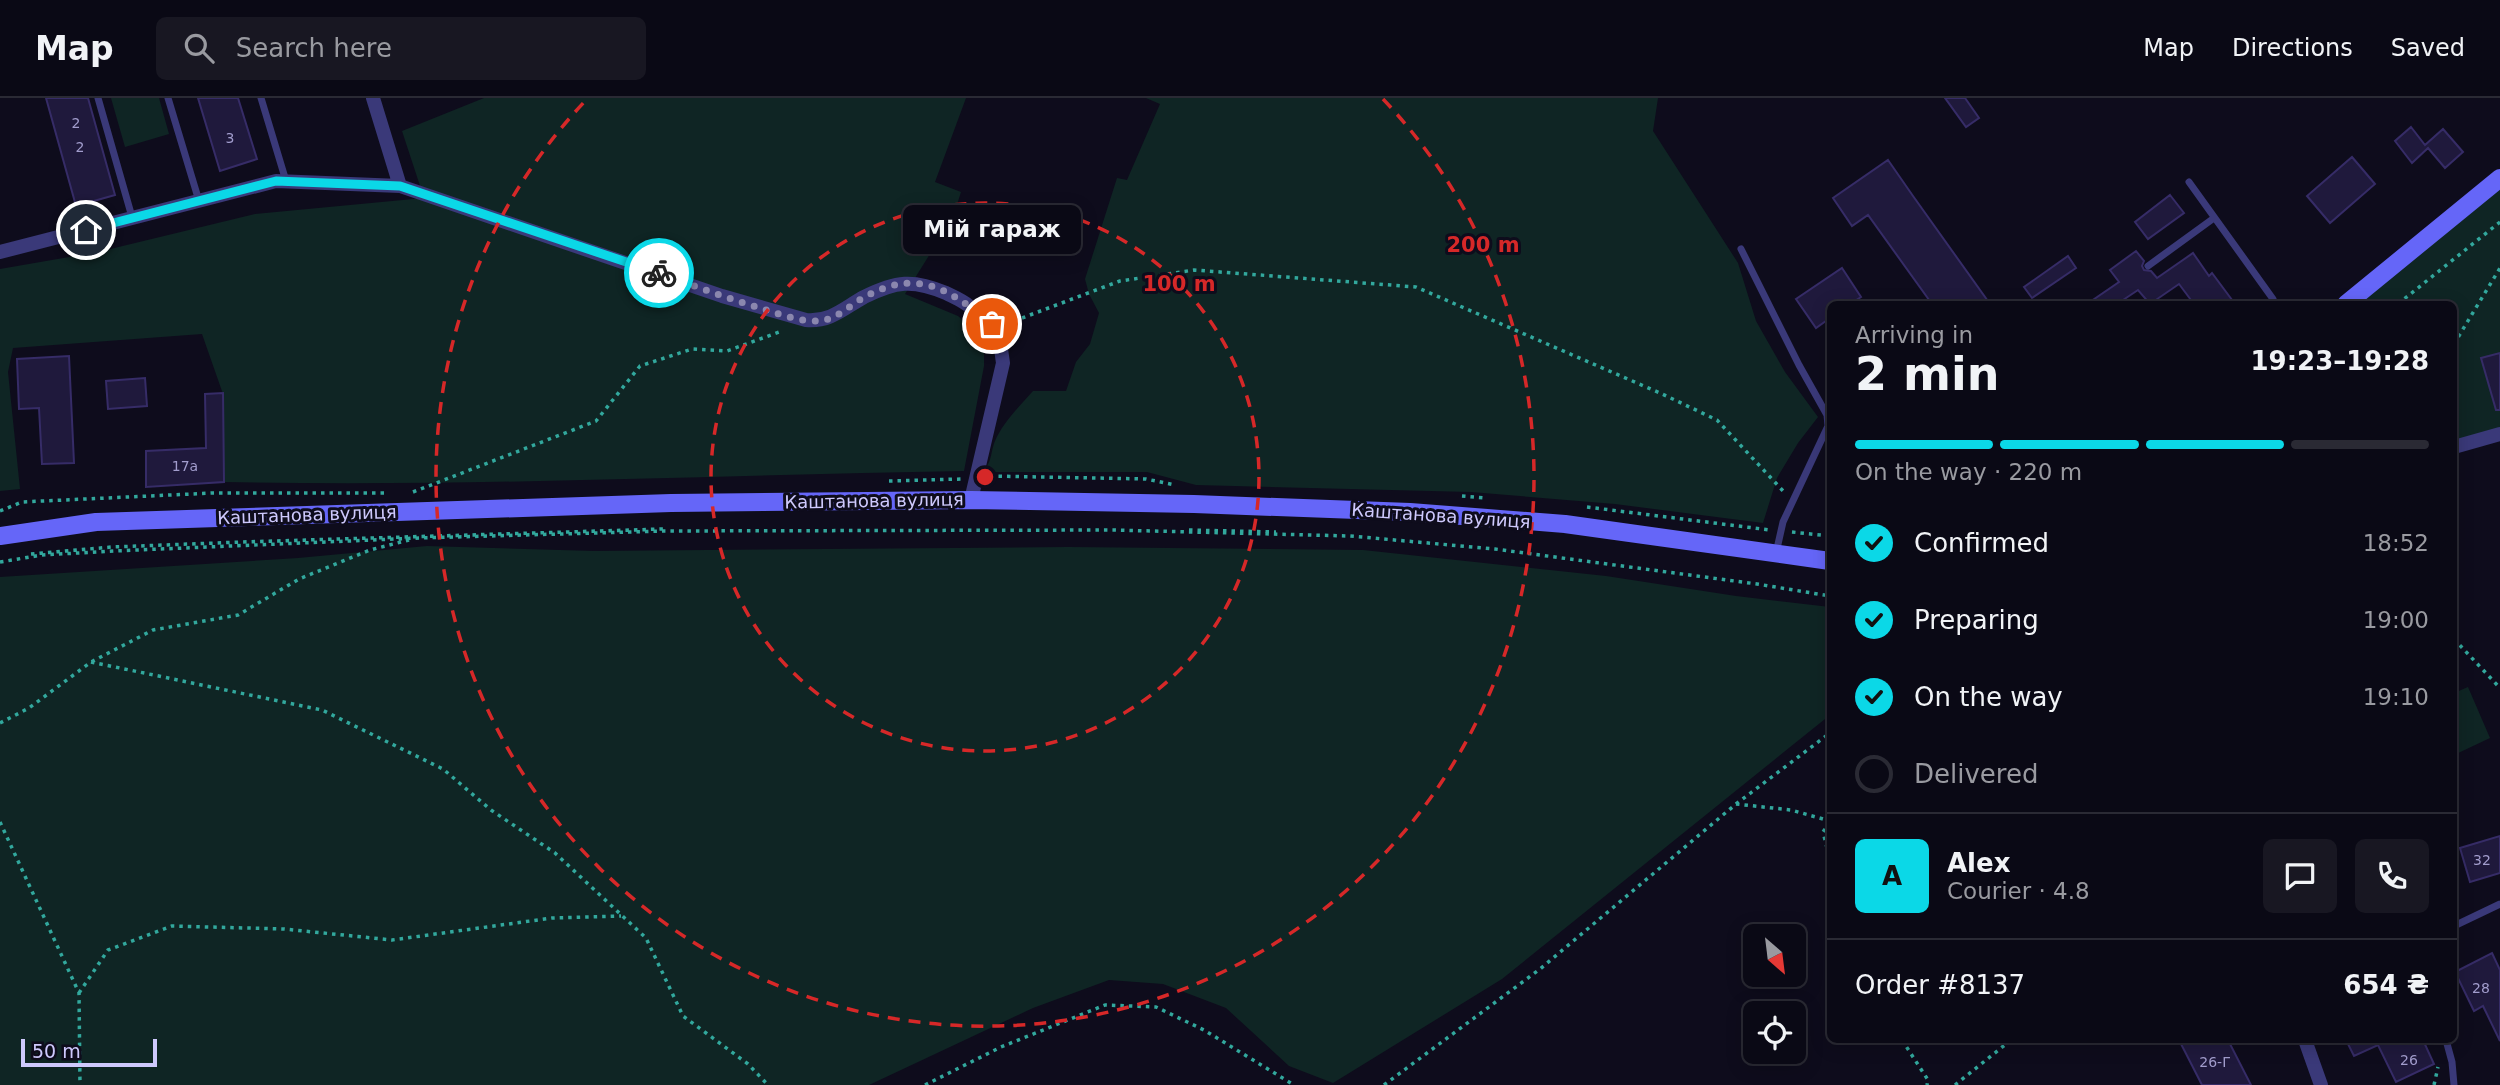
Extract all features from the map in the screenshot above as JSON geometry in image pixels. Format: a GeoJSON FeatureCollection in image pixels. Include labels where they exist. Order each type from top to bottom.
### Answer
{"type":"FeatureCollection","features":[{"type":"Feature","properties":{"kind":"main road"},"geometry":{"type":"LineString","coordinates":[[2350,301],[2500,178]]}},
{"type":"Feature","properties":{"kind":"main road","name":"Каштанова вулиця"},"geometry":{"type":"LineString","coordinates":[[0,536],[96,522],[658,503],[971,499],[1410,512],[1566,524],[1827,561]]}},
{"type":"Feature","properties":{"kind":"street"},"geometry":{"type":"LineString","coordinates":[[373,98],[400,186]]}},
{"type":"Feature","properties":{"kind":"street"},"geometry":{"type":"LineString","coordinates":[[0,252],[276,181],[400,186],[722,296],[806,320],[820,321],[834,316],[863,298],[902,282],[926,285],[963,301],[992,324],[1001,345],[1003,363],[971,499]]}},
{"type":"Feature","properties":{"kind":"street"},"geometry":{"type":"LineString","coordinates":[[2457,446],[2500,434]]}},
{"type":"Feature","properties":{"kind":"street"},"geometry":{"type":"LineString","coordinates":[[2306,1043],[2321,1085]]}},
{"type":"Feature","properties":{"kind":"lane"},"geometry":{"type":"LineString","coordinates":[[98,98],[132,218]]}},
{"type":"Feature","properties":{"kind":"lane"},"geometry":{"type":"LineString","coordinates":[[168,98],[199,201]]}},
{"type":"Feature","properties":{"kind":"lane"},"geometry":{"type":"LineString","coordinates":[[261,98],[286,182]]}},
{"type":"Feature","properties":{"kind":"lane"},"geometry":{"type":"LineString","coordinates":[[2189,181],[2273,299]]}},
{"type":"Feature","properties":{"kind":"lane"},"geometry":{"type":"LineString","coordinates":[[2148,266],[2214,219]]}},
{"type":"Feature","properties":{"kind":"lane"},"geometry":{"type":"LineString","coordinates":[[1741,249],[1827,415]]}},
{"type":"Feature","properties":{"kind":"lane"},"geometry":{"type":"LineString","coordinates":[[1776,553],[1781,531],[1827,428]]}},
{"type":"Feature","properties":{"kind":"lane"},"geometry":{"type":"LineString","coordinates":[[2457,925],[2500,904]]}},
{"type":"Feature","properties":{"kind":"lane"},"geometry":{"type":"LineString","coordinates":[[2447,1043],[2454,1085]]}},
{"type":"Feature","properties":{"kind":"path"},"geometry":{"type":"LineString","coordinates":[[2402,301],[2500,222]]}},
{"type":"Feature","properties":{"kind":"path"},"geometry":{"type":"LineString","coordinates":[[2457,339],[2500,268]]}},
{"type":"Feature","properties":{"kind":"path"},"geometry":{"type":"LineString","coordinates":[[1022,318],[1121,281],[1194,270],[1416,287],[1717,420],[1793,502]]}},
{"type":"Feature","properties":{"kind":"path"},"geometry":{"type":"LineString","coordinates":[[413,492],[596,421],[640,366],[692,349],[727,351],[806,320]]}},
{"type":"Feature","properties":{"kind":"path"},"geometry":{"type":"LineString","coordinates":[[0,561],[42,552],[112,547],[420,535],[678,529],[1113,528],[1350,535],[1593,559],[1827,595]]}},
{"type":"Feature","properties":{"kind":"path"},"geometry":{"type":"LineString","coordinates":[[0,561],[66,553],[665,531],[1113,530],[1350,536],[1581,559],[1827,595]]}},
{"type":"Feature","properties":{"kind":"path"},"geometry":{"type":"LineString","coordinates":[[1781,531],[1827,536]]}},
{"type":"Feature","properties":{"kind":"path"},"geometry":{"type":"LineString","coordinates":[[0,723],[29,708],[91,662],[153,630],[238,615],[299,579],[370,550],[419,538]]}},
{"type":"Feature","properties":{"kind":"path"},"geometry":{"type":"LineString","coordinates":[[2457,642],[2500,688]]}},
{"type":"Feature","properties":{"kind":"path"},"geometry":{"type":"LineString","coordinates":[[91,662],[322,710],[443,769],[491,810],[555,853],[646,938],[682,1016],[748,1064],[768,1085]]}},
{"type":"Feature","properties":{"kind":"path"},"geometry":{"type":"LineString","coordinates":[[1384,1085],[1540,968],[1737,804],[1827,735]]}},
{"type":"Feature","properties":{"kind":"path"},"geometry":{"type":"LineString","coordinates":[[1737,804],[1791,810],[1827,820]]}},
{"type":"Feature","properties":{"kind":"path"},"geometry":{"type":"LineString","coordinates":[[0,822],[79,993],[80,1085]]}},
{"type":"Feature","properties":{"kind":"path"},"geometry":{"type":"LineString","coordinates":[[1827,826],[1823,832],[1827,849]]}},
{"type":"Feature","properties":{"kind":"path"},"geometry":{"type":"LineString","coordinates":[[79,993],[108,950],[172,926],[284,929],[392,940],[552,918],[622,916]]}},
{"type":"Feature","properties":{"kind":"path"},"geometry":{"type":"LineString","coordinates":[[925,1085],[1001,1047],[1105,1005],[1156,1007],[1204,1030],[1294,1085]]}},
{"type":"Feature","properties":{"kind":"path"},"geometry":{"type":"LineString","coordinates":[[1904,1043],[1928,1080],[1927,1085]]}},
{"type":"Feature","properties":{"kind":"path"},"geometry":{"type":"LineString","coordinates":[[1955,1085],[2007,1043]]}},
{"type":"Feature","properties":{"kind":"green space"},"geometry":{"type":"Polygon","coordinates":[[[111,98],[159,98],[169,134],[125,147],[111,98]]]}},
{"type":"Feature","properties":{"kind":"green space"},"geometry":{"type":"Polygon","coordinates":[[[484,98],[966,98],[935,182],[961,192],[953,217],[905,294],[958,316],[984,338],[984,366],[964,471],[501,482],[224,482],[223,394],[202,334],[13,348],[8,372],[20,489],[0,491],[0,269],[98,252],[255,214],[424,198],[402,131],[484,98]]]}},
{"type":"Feature","properties":{"kind":"green space"},"geometry":{"type":"Polygon","coordinates":[[[1146,98],[1658,98],[1653,131],[1738,263],[1756,321],[1785,372],[1818,417],[1777,478],[1763,523],[1615,504],[1471,492],[1196,485],[1147,472],[983,472],[990,460],[998,434],[1012,414],[1033,391],[1066,391],[1076,362],[1090,344],[1099,313],[1085,279],[1117,178],[1127,180],[1160,104],[1146,98]]]}},
{"type":"Feature","properties":{"kind":"green space"},"geometry":{"type":"Polygon","coordinates":[[[2500,179],[2500,434],[2457,446],[2457,301],[2350,301],[2500,179]]]}},
{"type":"Feature","properties":{"kind":"green space"},"geometry":{"type":"Polygon","coordinates":[[[427,546],[594,551],[1068,547],[1363,550],[1606,576],[1827,607],[1827,717],[1502,979],[1333,1083],[1289,1066],[1226,1008],[1163,984],[1109,980],[1033,1008],[869,1085],[0,1085],[0,577],[298,558],[427,546]]]}},
{"type":"Feature","properties":{"kind":"green space"},"geometry":{"type":"Polygon","coordinates":[[[2468,687],[2490,738],[2457,754],[2457,692],[2468,687]]]}},
{"type":"Feature","properties":{"kind":"building"},"geometry":{"type":"Polygon","coordinates":[[[46,98],[88,98],[115,195],[76,206],[46,98]]]}},
{"type":"Feature","properties":{"kind":"building"},"geometry":{"type":"Polygon","coordinates":[[[198,98],[238,98],[257,159],[220,171],[198,98]]]}},
{"type":"Feature","properties":{"kind":"building"},"geometry":{"type":"Polygon","coordinates":[[[1945,98],[1965,98],[1979,118],[1966,127],[1945,98]]]}},
{"type":"Feature","properties":{"kind":"building"},"geometry":{"type":"Polygon","coordinates":[[[2411,127],[2425,145],[2443,129],[2463,152],[2445,168],[2428,148],[2412,163],[2395,141],[2411,127]]]}},
{"type":"Feature","properties":{"kind":"building"},"geometry":{"type":"Polygon","coordinates":[[[2352,157],[2375,184],[2330,223],[2307,196],[2352,157]]]}},
{"type":"Feature","properties":{"kind":"building"},"geometry":{"type":"Polygon","coordinates":[[[1888,160],[1988,301],[1930,301],[1868,215],[1852,226],[1833,198],[1888,160]]]}},
{"type":"Feature","properties":{"kind":"building"},"geometry":{"type":"Polygon","coordinates":[[[2170,195],[2184,213],[2148,239],[2135,222],[2170,195]]]}},
{"type":"Feature","properties":{"kind":"building"},"geometry":{"type":"Polygon","coordinates":[[[2136,251],[2144,261],[2144,270],[2151,271],[2157,278],[2193,253],[2209,276],[2212,273],[2233,301],[2192,301],[2179,284],[2154,301],[2147,301],[2138,290],[2122,301],[2091,301],[2119,282],[2110,270],[2136,251]]]}},
{"type":"Feature","properties":{"kind":"building"},"geometry":{"type":"Polygon","coordinates":[[[2068,256],[2076,268],[2032,298],[2024,287],[2068,256]]]}},
{"type":"Feature","properties":{"kind":"building"},"geometry":{"type":"Polygon","coordinates":[[[1842,268],[1861,297],[1855,301],[1827,301],[1827,320],[1816,328],[1796,299],[1842,268]]]}},
{"type":"Feature","properties":{"kind":"building"},"geometry":{"type":"Polygon","coordinates":[[[2500,353],[2500,410],[2496,410],[2481,358],[2500,353]]]}},
{"type":"Feature","properties":{"kind":"building"},"geometry":{"type":"Polygon","coordinates":[[[69,356],[74,463],[42,464],[39,408],[19,409],[17,359],[69,356]]]}},
{"type":"Feature","properties":{"kind":"building"},"geometry":{"type":"Polygon","coordinates":[[[145,378],[147,406],[108,409],[106,381],[145,378]]]}},
{"type":"Feature","properties":{"kind":"building"},"geometry":{"type":"Polygon","coordinates":[[[223,393],[224,482],[146,487],[146,451],[206,448],[205,394],[223,393]]]}},
{"type":"Feature","properties":{"kind":"building"},"geometry":{"type":"Polygon","coordinates":[[[2500,836],[2500,873],[2470,882],[2460,848],[2500,836]]]}},
{"type":"Feature","properties":{"kind":"building"},"geometry":{"type":"Polygon","coordinates":[[[2492,953],[2500,970],[2500,1041],[2483,1006],[2474,1011],[2457,971],[2492,953]]]}},
{"type":"Feature","properties":{"kind":"building"},"geometry":{"type":"Polygon","coordinates":[[[2181,1043],[2230,1043],[2251,1085],[2202,1085],[2181,1043]]]}},
{"type":"Feature","properties":{"kind":"building"},"geometry":{"type":"Polygon","coordinates":[[[2348,1043],[2424,1043],[2434,1064],[2396,1082],[2378,1045],[2354,1056],[2348,1043]]]}},
{"type":"Feature","properties":{"kind":"way so far"},"geometry":{"type":"LineString","coordinates":[[659,273],[779,314],[820,321],[834,316],[863,298],[902,282],[926,285],[963,301],[992,324]]}},
{"type":"Feature","properties":{"kind":"place","name":"Мій гараж"},"geometry":{"type":"Point","coordinates":[992,324]}},
{"type":"Feature","properties":{"kind":"route"},"geometry":{"type":"LineString","coordinates":[[86,230],[276,181],[400,186],[659,273]]}}]}
